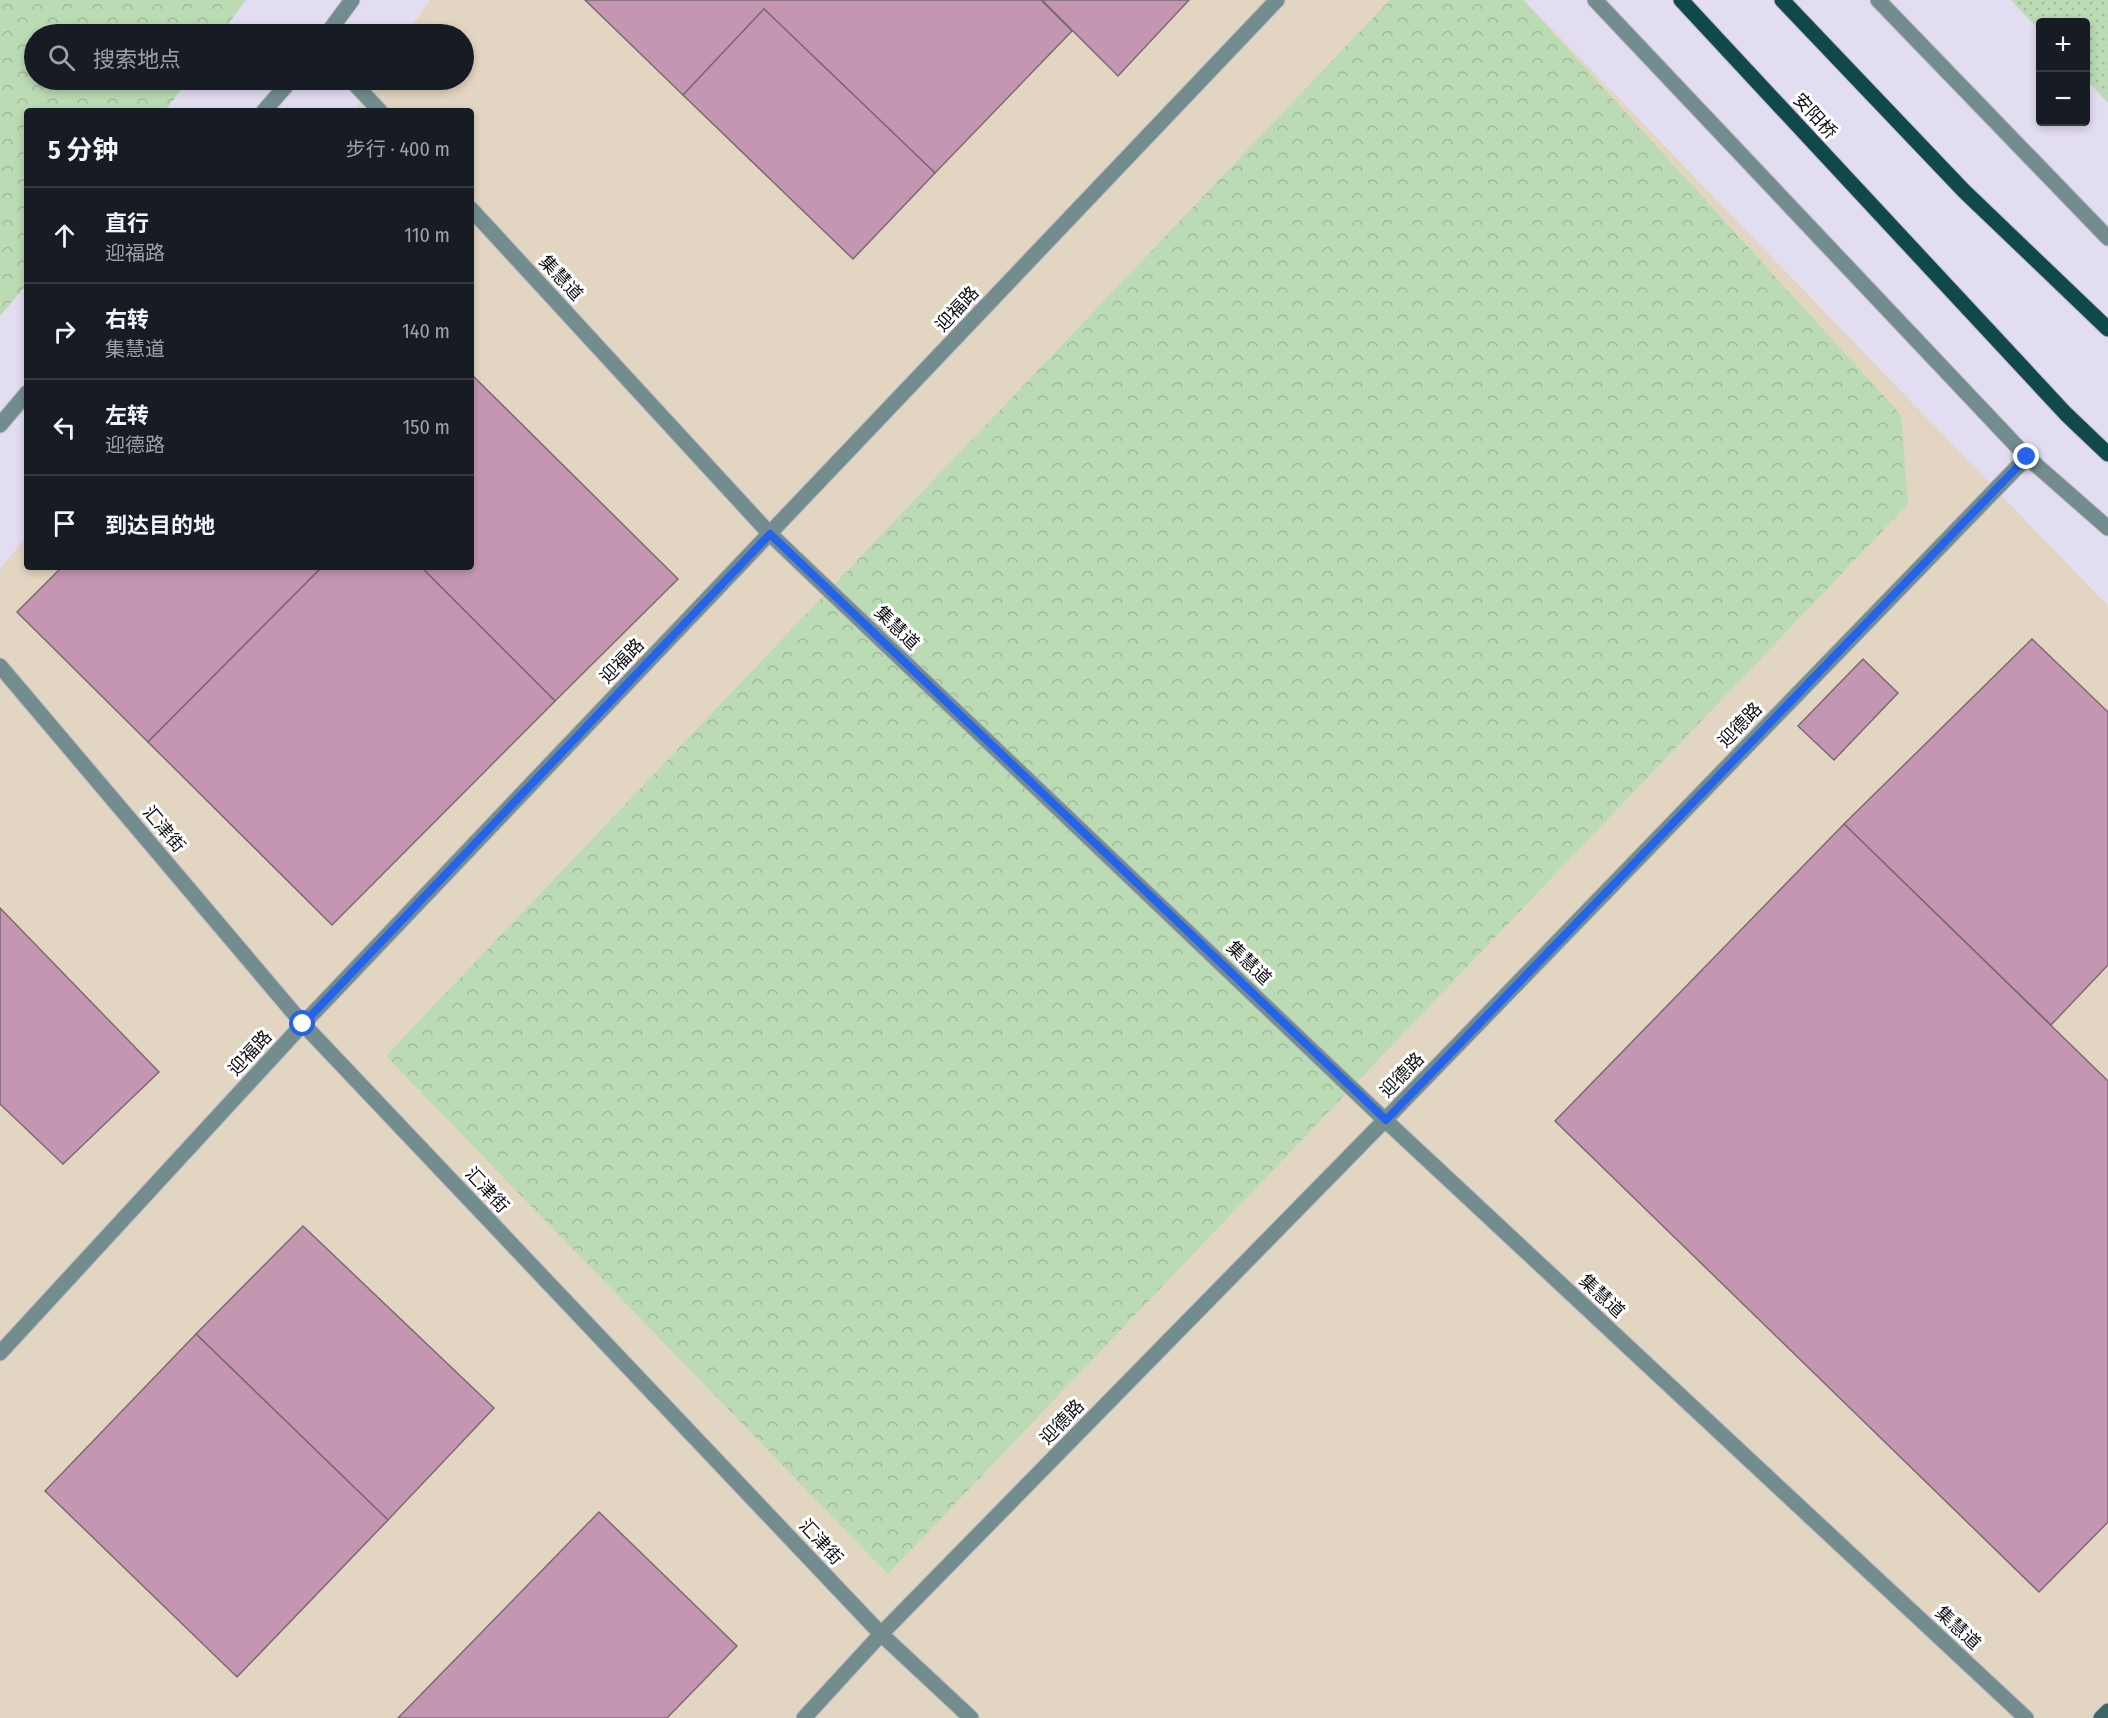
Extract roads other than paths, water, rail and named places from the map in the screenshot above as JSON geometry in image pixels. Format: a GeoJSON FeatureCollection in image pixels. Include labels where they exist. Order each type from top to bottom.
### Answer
{"type":"FeatureCollection","features":[{"type":"Feature","properties":{"kind":"main road","name":"安阳桥"},"geometry":{"type":"LineString","coordinates":[[1681,0],[2066,414],[2108,454]]}},
{"type":"Feature","properties":{"kind":"main road"},"geometry":{"type":"LineString","coordinates":[[1782,0],[1964,191],[2108,329]]}},
{"type":"Feature","properties":{"kind":"main road"},"geometry":{"type":"LineString","coordinates":[[2101,1718],[2108,1711]]}},
{"type":"Feature","properties":{"kind":"street"},"geometry":{"type":"LineString","coordinates":[[334,24],[352,0]]}},
{"type":"Feature","properties":{"kind":"street","name":"迎福路"},"geometry":{"type":"LineString","coordinates":[[0,1353],[303,1024],[1277,0]]}},
{"type":"Feature","properties":{"kind":"street"},"geometry":{"type":"LineString","coordinates":[[1595,0],[2027,457],[2108,528]]}},
{"type":"Feature","properties":{"kind":"street"},"geometry":{"type":"LineString","coordinates":[[1878,0],[2108,238]]}},
{"type":"Feature","properties":{"kind":"street"},"geometry":{"type":"LineString","coordinates":[[267,108],[282,90]]}},
{"type":"Feature","properties":{"kind":"street"},"geometry":{"type":"LineString","coordinates":[[360,90],[377,108]]}},
{"type":"Feature","properties":{"kind":"street","name":"集慧道"},"geometry":{"type":"LineString","coordinates":[[474,212],[770,534],[1386,1120],[2026,1718]]}},
{"type":"Feature","properties":{"kind":"street"},"geometry":{"type":"LineString","coordinates":[[0,425],[24,397]]}},
{"type":"Feature","properties":{"kind":"street","name":"迎德路"},"geometry":{"type":"LineString","coordinates":[[804,1718],[881,1634],[1386,1120],[2027,457]]}},
{"type":"Feature","properties":{"kind":"street","name":"汇津街"},"geometry":{"type":"LineString","coordinates":[[0,666],[303,1024],[881,1634],[971,1718]]}}]}
